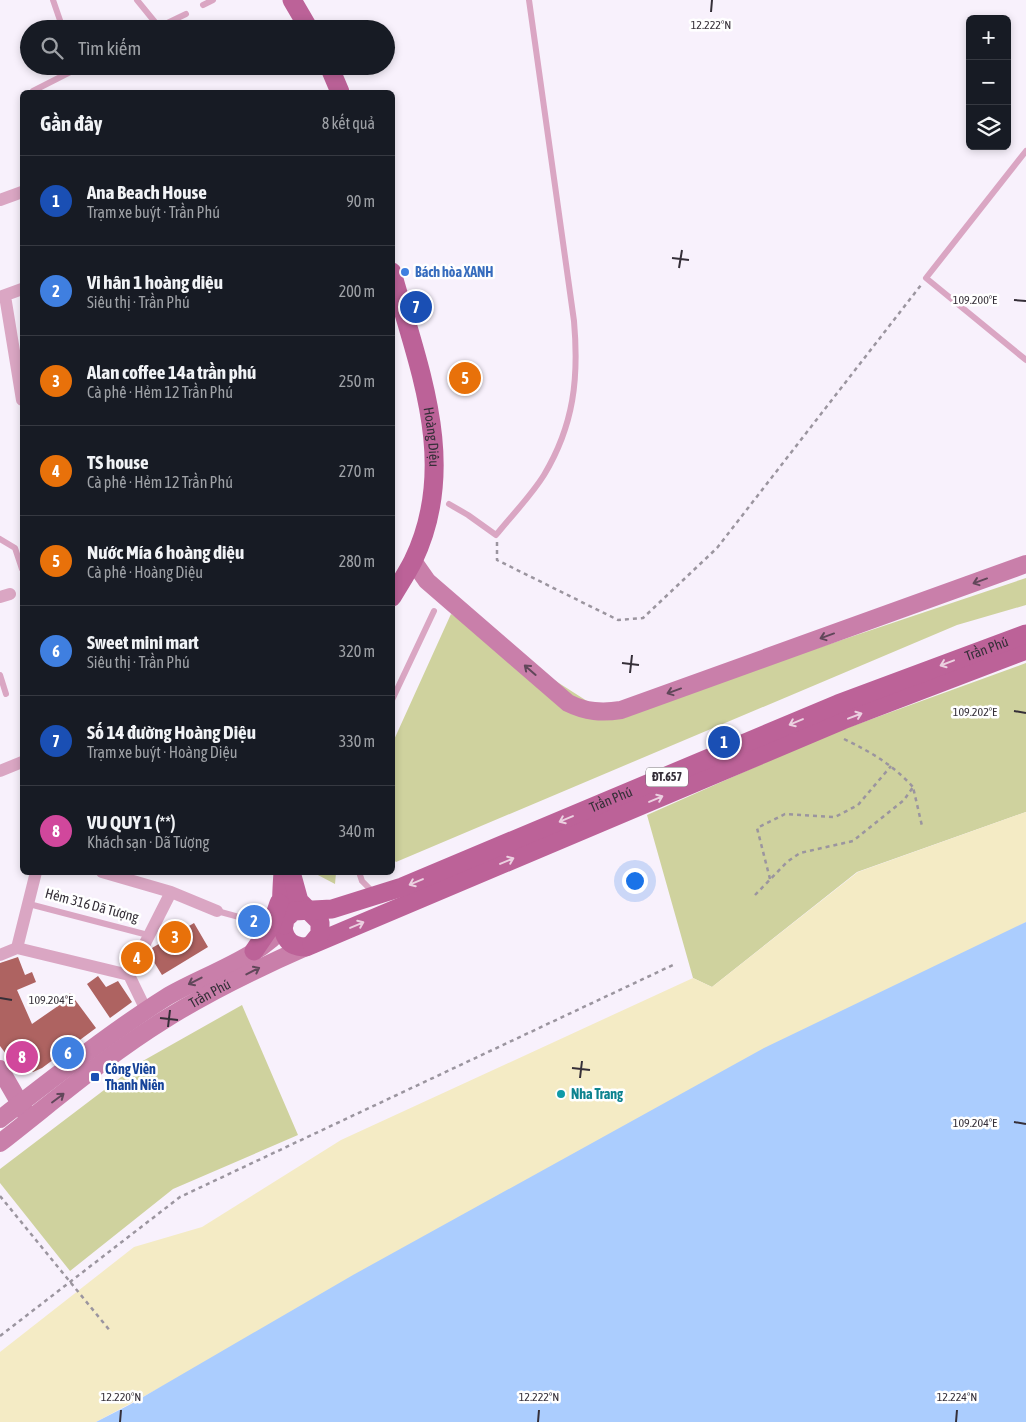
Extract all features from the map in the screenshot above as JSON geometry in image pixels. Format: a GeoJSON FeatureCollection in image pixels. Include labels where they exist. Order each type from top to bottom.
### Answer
{"type":"FeatureCollection","features":[{"type":"Feature","properties":{"kind":"main road"},"geometry":{"type":"LineString","coordinates":[[292,0],[304,20]]}},
{"type":"Feature","properties":{"kind":"main road"},"geometry":{"type":"LineString","coordinates":[[332,75],[337,90]]}},
{"type":"Feature","properties":{"kind":"main road","name":"Hoàng Diệu"},"geometry":{"type":"LineString","coordinates":[[395,286],[423,377],[433,424],[436,466],[431,505],[413,561],[395,593]]}},
{"type":"Feature","properties":{"kind":"main road","name":"Trần Phú"},"geometry":{"type":"LineString","coordinates":[[307,909],[321,911],[402,887],[838,704],[1026,634]]}},
{"type":"Feature","properties":{"kind":"main road","name":"Trần Phú"},"geometry":{"type":"LineString","coordinates":[[309,945],[842,720],[1026,650]]}},
{"type":"Feature","properties":{"kind":"main road"},"geometry":{"type":"LineString","coordinates":[[278,926],[294,946],[309,945],[320,934],[320,922],[317,917],[298,901],[292,875]]}},
{"type":"Feature","properties":{"kind":"main road"},"geometry":{"type":"LineString","coordinates":[[296,875],[301,886],[315,900],[326,903],[351,903]]}},
{"type":"Feature","properties":{"kind":"main road"},"geometry":{"type":"LineString","coordinates":[[254,952],[278,926],[283,881]]}},
{"type":"Feature","properties":{"kind":"main road","name":"ĐT.657"},"geometry":{"type":"LineString","coordinates":[[278,926],[289,914],[300,909],[307,909]]}},
{"type":"Feature","properties":{"kind":"street"},"geometry":{"type":"LineString","coordinates":[[0,200],[20,193]]}},
{"type":"Feature","properties":{"kind":"street"},"geometry":{"type":"LineString","coordinates":[[20,290],[2,296],[20,390]]}},
{"type":"Feature","properties":{"kind":"street"},"geometry":{"type":"LineString","coordinates":[[413,561],[427,580],[568,703],[581,710],[607,712],[621,710],[1026,564]]}},
{"type":"Feature","properties":{"kind":"street"},"geometry":{"type":"LineString","coordinates":[[0,771],[20,763]]}},
{"type":"Feature","properties":{"kind":"street","name":"Hẻm 316 Dã Tượng"},"geometry":{"type":"LineString","coordinates":[[17,948],[35,875]]}},
{"type":"Feature","properties":{"kind":"street"},"geometry":{"type":"LineString","coordinates":[[112,875],[171,892],[217,911]]}},
{"type":"Feature","properties":{"kind":"street"},"geometry":{"type":"LineString","coordinates":[[129,975],[148,934],[171,892]]}},
{"type":"Feature","properties":{"kind":"street","name":"Trần Phú"},"geometry":{"type":"LineString","coordinates":[[2,1138],[164,1020],[256,969],[309,945]]}},
{"type":"Feature","properties":{"kind":"street"},"geometry":{"type":"LineString","coordinates":[[0,955],[17,948],[129,975]]}},
{"type":"Feature","properties":{"kind":"street","name":"Trần Phú"},"geometry":{"type":"LineString","coordinates":[[0,1119],[146,1010],[192,983],[254,952]]}},
{"type":"Feature","properties":{"kind":"street"},"geometry":{"type":"LineString","coordinates":[[129,975],[146,1010]]}},
{"type":"Feature","properties":{"kind":"street"},"geometry":{"type":"LineString","coordinates":[[0,1069],[19,1104],[30,1119]]}},
{"type":"Feature","properties":{"kind":"lane"},"geometry":{"type":"LineString","coordinates":[[53,0],[60,20]]}},
{"type":"Feature","properties":{"kind":"lane"},"geometry":{"type":"LineString","coordinates":[[137,0],[152,20]]}},
{"type":"Feature","properties":{"kind":"lane"},"geometry":{"type":"LineString","coordinates":[[203,5],[213,0]]}},
{"type":"Feature","properties":{"kind":"lane"},"geometry":{"type":"LineString","coordinates":[[449,504],[496,535],[543,476],[559,446],[569,418],[576,386],[577,355],[574,321],[529,0]]}},
{"type":"Feature","properties":{"kind":"lane"},"geometry":{"type":"LineString","coordinates":[[174,20],[186,14]]}},
{"type":"Feature","properties":{"kind":"lane"},"geometry":{"type":"LineString","coordinates":[[35,90],[62,75]]}},
{"type":"Feature","properties":{"kind":"lane"},"geometry":{"type":"LineString","coordinates":[[1026,151],[926,278],[1026,360]]}},
{"type":"Feature","properties":{"kind":"lane"},"geometry":{"type":"LineString","coordinates":[[2,540],[16,548],[20,562]]}},
{"type":"Feature","properties":{"kind":"lane"},"geometry":{"type":"LineString","coordinates":[[395,694],[434,611]]}},
{"type":"Feature","properties":{"kind":"lane"},"geometry":{"type":"LineString","coordinates":[[0,675],[6,694]]}},
{"type":"Feature","properties":{"kind":"lane"},"geometry":{"type":"LineString","coordinates":[[360,875],[370,891],[378,894]]}},
{"type":"Feature","properties":{"kind":"lane","name":"Hẻm 316 Dã Tượng"},"geometry":{"type":"LineString","coordinates":[[29,904],[148,934]]}},
{"type":"Feature","properties":{"kind":"lane"},"geometry":{"type":"LineString","coordinates":[[217,911],[278,926]]}},
{"type":"Feature","properties":{"kind":"path"},"geometry":{"type":"LineString","coordinates":[[496,535],[497,560],[618,620],[643,618],[716,548],[926,278]]}},
{"type":"Feature","properties":{"kind":"path"},"geometry":{"type":"LineString","coordinates":[[844,739],[877,755],[913,787],[922,826]]}},
{"type":"Feature","properties":{"kind":"path"},"geometry":{"type":"LineString","coordinates":[[770,880],[757,828],[785,814],[835,817],[858,805],[891,766]]}},
{"type":"Feature","properties":{"kind":"path"},"geometry":{"type":"LineString","coordinates":[[755,895],[800,853],[853,841],[904,800],[913,787]]}},
{"type":"Feature","properties":{"kind":"path"},"geometry":{"type":"LineString","coordinates":[[0,1336],[180,1197],[675,964]]}},
{"type":"Feature","properties":{"kind":"path"},"geometry":{"type":"LineString","coordinates":[[0,1196],[111,1332]]}},
{"type":"Feature","properties":{"kind":"green space"},"geometry":{"type":"Polygon","coordinates":[[[1026,578],[1026,605],[957,625],[395,861],[395,738],[451,614],[612,717],[1026,578]]]}},
{"type":"Feature","properties":{"kind":"green space"},"geometry":{"type":"Polygon","coordinates":[[[1026,663],[1026,812],[857,872],[712,987],[693,978],[647,815],[825,736],[1026,663]]]}},
{"type":"Feature","properties":{"kind":"green space"},"geometry":{"type":"Polygon","coordinates":[[[318,875],[336,875],[335,884],[318,875]]]}},
{"type":"Feature","properties":{"kind":"green space"},"geometry":{"type":"Polygon","coordinates":[[[242,1005],[298,1135],[173,1189],[70,1271],[0,1183],[0,1169],[141,1062],[242,1005]]]}},
{"type":"Feature","properties":{"kind":"sand","name":"Nha Trang"},"geometry":{"type":"Polygon","coordinates":[[[1026,812],[1026,922],[96,1422],[0,1422],[0,1352],[134,1247],[202,1227],[341,1140],[693,978],[712,987],[858,872],[1026,812]]]}},
{"type":"Feature","properties":{"kind":"water"},"geometry":{"type":"Polygon","coordinates":[[[1026,922],[1026,1422],[96,1422],[131,1404],[353,1275],[764,1048],[1026,922]]]}},
{"type":"Feature","properties":{"kind":"building"},"geometry":{"type":"Polygon","coordinates":[[[194,923],[208,947],[162,975],[149,954],[152,948],[194,923]]]}},
{"type":"Feature","properties":{"kind":"building"},"geometry":{"type":"Polygon","coordinates":[[[18,957],[25,975],[32,972],[36,982],[17,990],[32,1024],[58,1006],[56,1004],[70,993],[96,1028],[42,1068],[33,1072],[22,1071],[14,1061],[12,1062],[0,1046],[0,963],[18,957]]]}},
{"type":"Feature","properties":{"kind":"building"},"geometry":{"type":"Polygon","coordinates":[[[98,976],[106,987],[118,981],[132,1002],[110,1018],[87,984],[98,976]]]}},
{"type":"Feature","properties":{"kind":"place","name":"Bách hòa XANH"},"geometry":{"type":"Point","coordinates":[405,272]}},
{"type":"Feature","properties":{"kind":"place","name":"Số 14 đường Hoàng Diệu"},"geometry":{"type":"Point","coordinates":[416,307]}},
{"type":"Feature","properties":{"kind":"place","name":"Nước Mía 6 hoàng diệu"},"geometry":{"type":"Point","coordinates":[465,378]}},
{"type":"Feature","properties":{"kind":"place","name":"Ana Beach House"},"geometry":{"type":"Point","coordinates":[724,742]}},
{"type":"Feature","properties":{"kind":"place","name":"Vi hân 1 hoàng diệu"},"geometry":{"type":"Point","coordinates":[254,921]}},
{"type":"Feature","properties":{"kind":"place","name":"Alan coffee 14a trần phú"},"geometry":{"type":"Point","coordinates":[175,937]}},
{"type":"Feature","properties":{"kind":"place","name":"TS house"},"geometry":{"type":"Point","coordinates":[137,958]}},
{"type":"Feature","properties":{"kind":"place","name":"Sweet mini mart"},"geometry":{"type":"Point","coordinates":[68,1053]}},
{"type":"Feature","properties":{"kind":"place","name":"VU QUY 1 (**)"},"geometry":{"type":"Point","coordinates":[22,1057]}},
{"type":"Feature","properties":{"kind":"place","name":"Công Viên Thanh Niên"},"geometry":{"type":"Point","coordinates":[95,1077]}},
{"type":"Feature","properties":{"kind":"place","name":"Nha Trang"},"geometry":{"type":"Point","coordinates":[561,1094]}}]}
